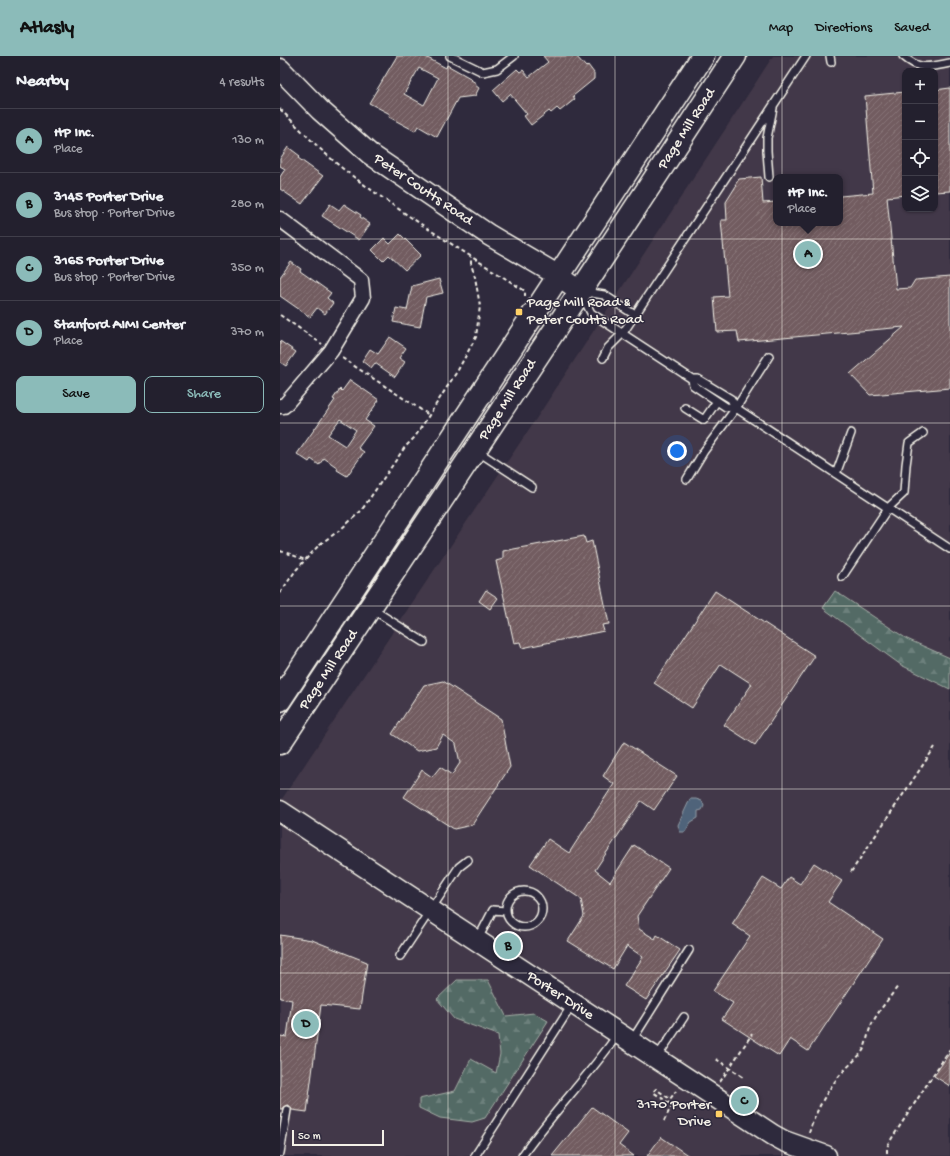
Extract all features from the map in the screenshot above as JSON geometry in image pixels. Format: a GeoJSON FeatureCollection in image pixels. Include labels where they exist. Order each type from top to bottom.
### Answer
{"type":"FeatureCollection","features":[{"type":"Feature","properties":{"kind":"main road","name":"Page Mill Road"},"geometry":{"type":"LineString","coordinates":[[280,700],[703,56]]}},
{"type":"Feature","properties":{"kind":"main road","name":"Page Mill Road"},"geometry":{"type":"LineString","coordinates":[[280,743],[735,56]]}},
{"type":"Feature","properties":{"kind":"street","name":"Peter Coutts Road"},"geometry":{"type":"LineString","coordinates":[[280,69],[320,110],[370,154],[490,235],[559,276],[580,291]]}},
{"type":"Feature","properties":{"kind":"street"},"geometry":{"type":"LineString","coordinates":[[280,220],[360,280],[364,298],[331,351],[284,406],[280,406]]}},
{"type":"Feature","properties":{"kind":"street","name":"Porter Drive"},"geometry":{"type":"LineString","coordinates":[[280,811],[779,1138],[826,1156]]}},
{"type":"Feature","properties":{"kind":"lane"},"geometry":{"type":"LineString","coordinates":[[450,56],[483,72],[498,69],[514,56]]}},
{"type":"Feature","properties":{"kind":"lane"},"geometry":{"type":"LineString","coordinates":[[603,358],[608,348],[623,333],[806,56]]}},
{"type":"Feature","properties":{"kind":"lane"},"geometry":{"type":"LineString","coordinates":[[903,56],[912,64],[928,67],[950,63]]}},
{"type":"Feature","properties":{"kind":"lane"},"geometry":{"type":"LineString","coordinates":[[769,177],[767,151],[768,138],[777,100]]}},
{"type":"Feature","properties":{"kind":"lane"},"geometry":{"type":"LineString","coordinates":[[580,291],[604,295],[635,315]]}},
{"type":"Feature","properties":{"kind":"lane"},"geometry":{"type":"LineString","coordinates":[[580,291],[591,313],[692,379],[698,379],[731,399],[736,408],[950,549]]}},
{"type":"Feature","properties":{"kind":"lane"},"geometry":{"type":"LineString","coordinates":[[687,479],[704,451],[736,408],[769,356]]}},
{"type":"Feature","properties":{"kind":"lane"},"geometry":{"type":"LineString","coordinates":[[692,379],[693,385],[726,407],[736,408]]}},
{"type":"Feature","properties":{"kind":"lane"},"geometry":{"type":"LineString","coordinates":[[685,408],[704,420],[717,401]]}},
{"type":"Feature","properties":{"kind":"lane"},"geometry":{"type":"LineString","coordinates":[[836,474],[851,433]]}},
{"type":"Feature","properties":{"kind":"lane"},"geometry":{"type":"LineString","coordinates":[[842,578],[888,508],[904,494],[909,443],[923,433]]}},
{"type":"Feature","properties":{"kind":"lane"},"geometry":{"type":"LineString","coordinates":[[475,450],[532,487]]}},
{"type":"Feature","properties":{"kind":"lane"},"geometry":{"type":"LineString","coordinates":[[370,608],[424,642]]}},
{"type":"Feature","properties":{"kind":"lane"},"geometry":{"type":"LineString","coordinates":[[400,956],[459,867],[468,860]]}},
{"type":"Feature","properties":{"kind":"lane"},"geometry":{"type":"LineString","coordinates":[[522,891],[536,895],[541,903],[542,909],[539,920],[529,927],[523,927],[512,922],[506,911],[510,898],[522,891]]}},
{"type":"Feature","properties":{"kind":"lane"},"geometry":{"type":"LineString","coordinates":[[477,940],[493,910],[506,911]]}},
{"type":"Feature","properties":{"kind":"lane"},"geometry":{"type":"LineString","coordinates":[[522,1156],[593,1067],[625,1038],[689,950]]}},
{"type":"Feature","properties":{"kind":"lane"},"geometry":{"type":"LineString","coordinates":[[474,1156],[573,1004]]}},
{"type":"Feature","properties":{"kind":"lane"},"geometry":{"type":"LineString","coordinates":[[656,1058],[684,1016]]}},
{"type":"Feature","properties":{"kind":"lane"},"geometry":{"type":"LineString","coordinates":[[280,1153],[287,1110]]}},
{"type":"Feature","properties":{"kind":"path"},"geometry":{"type":"LineString","coordinates":[[280,109],[341,167],[412,219],[525,291],[529,321]]}},
{"type":"Feature","properties":{"kind":"path"},"geometry":{"type":"LineString","coordinates":[[280,593],[296,570],[320,544],[340,530],[361,511],[405,447],[415,437],[458,370],[476,337],[480,306],[471,264],[471,257]]}},
{"type":"Feature","properties":{"kind":"path"},"geometry":{"type":"LineString","coordinates":[[280,315],[331,351],[430,415]]}},
{"type":"Feature","properties":{"kind":"path"},"geometry":{"type":"LineString","coordinates":[[280,551],[305,560]]}},
{"type":"Feature","properties":{"kind":"path"},"geometry":{"type":"LineString","coordinates":[[851,872],[935,747]]}},
{"type":"Feature","properties":{"kind":"path"},"geometry":{"type":"LineString","coordinates":[[808,1134],[817,1111],[827,1093],[836,1079],[862,1052],[874,1020],[898,986]]}},
{"type":"Feature","properties":{"kind":"path"},"geometry":{"type":"LineString","coordinates":[[718,1085],[752,1034]]}},
{"type":"Feature","properties":{"kind":"path"},"geometry":{"type":"LineString","coordinates":[[887,1153],[887,1147],[892,1138],[950,1049]]}},
{"type":"Feature","properties":{"kind":"path"},"geometry":{"type":"LineString","coordinates":[[716,1059],[743,1077]]}},
{"type":"Feature","properties":{"kind":"path"},"geometry":{"type":"LineString","coordinates":[[664,1121],[672,1105],[653,1092],[656,1089],[670,1099],[676,1091]]}},
{"type":"Feature","properties":{"kind":"shaded area"},"geometry":{"type":"Polygon","coordinates":[[[773,56],[950,56],[950,1156],[280,1156],[280,802],[540,413],[773,56]]]}},
{"type":"Feature","properties":{"kind":"green space"},"geometry":{"type":"Polygon","coordinates":[[[835,591],[907,639],[950,658],[950,689],[901,665],[823,608],[835,591]]]}},
{"type":"Feature","properties":{"kind":"green space"},"geometry":{"type":"Polygon","coordinates":[[[457,980],[488,980],[506,1016],[534,1013],[548,1021],[485,1118],[472,1122],[440,1118],[419,1108],[419,1099],[455,1091],[471,1059],[496,1073],[500,1054],[498,1035],[454,1019],[437,999],[457,980]]]}},
{"type":"Feature","properties":{"kind":"water"},"geometry":{"type":"Polygon","coordinates":[[[690,799],[702,801],[704,806],[702,810],[698,811],[698,818],[691,822],[685,832],[680,832],[678,825],[690,799]]]}},
{"type":"Feature","properties":{"kind":"building"},"geometry":{"type":"Polygon","coordinates":[[[397,56],[424,56],[446,68],[447,65],[472,79],[471,80],[476,83],[475,85],[479,88],[475,96],[458,98],[437,137],[418,126],[415,131],[389,117],[390,114],[369,103],[397,56]],[[419,68],[404,94],[424,105],[438,78],[419,68]]]}},
{"type":"Feature","properties":{"kind":"building"},"geometry":{"type":"Polygon","coordinates":[[[543,56],[576,56],[586,67],[588,65],[594,73],[594,79],[573,96],[575,99],[560,111],[557,108],[551,113],[549,111],[531,125],[524,116],[527,114],[510,94],[502,101],[493,90],[517,69],[520,72],[523,70],[529,77],[548,62],[543,56]]]}},
{"type":"Feature","properties":{"kind":"building"},"geometry":{"type":"Polygon","coordinates":[[[950,88],[950,191],[938,192],[938,104],[938,90],[950,88]]]}},
{"type":"Feature","properties":{"kind":"building"},"geometry":{"type":"Polygon","coordinates":[[[902,92],[902,195],[887,197],[896,289],[910,288],[915,280],[950,277],[950,388],[870,395],[850,374],[904,327],[739,342],[737,331],[717,332],[714,297],[728,296],[721,220],[727,220],[726,202],[739,179],[761,177],[763,203],[773,202],[773,226],[843,226],[843,196],[873,193],[865,96],[902,92]]]}},
{"type":"Feature","properties":{"kind":"building"},"geometry":{"type":"Polygon","coordinates":[[[288,147],[300,156],[298,158],[323,176],[302,204],[280,189],[280,177],[285,169],[280,166],[280,159],[288,147]]]}},
{"type":"Feature","properties":{"kind":"building"},"geometry":{"type":"Polygon","coordinates":[[[330,204],[339,210],[344,204],[361,215],[360,217],[370,224],[359,240],[322,216],[330,204]]]}},
{"type":"Feature","properties":{"kind":"building"},"geometry":{"type":"Polygon","coordinates":[[[400,234],[421,255],[405,270],[389,255],[383,261],[372,250],[384,238],[390,244],[400,234]]]}},
{"type":"Feature","properties":{"kind":"building"},"geometry":{"type":"Polygon","coordinates":[[[291,262],[301,269],[300,271],[331,293],[327,298],[333,303],[325,314],[317,308],[310,317],[280,296],[280,277],[291,262]]]}},
{"type":"Feature","properties":{"kind":"building"},"geometry":{"type":"Polygon","coordinates":[[[439,279],[443,293],[426,297],[420,327],[393,322],[396,308],[407,310],[412,286],[439,279]]]}},
{"type":"Feature","properties":{"kind":"building"},"geometry":{"type":"Polygon","coordinates":[[[390,337],[406,348],[399,358],[405,362],[395,377],[375,363],[371,368],[362,361],[370,349],[378,354],[390,337]]]}},
{"type":"Feature","properties":{"kind":"building"},"geometry":{"type":"Polygon","coordinates":[[[280,341],[296,352],[286,366],[280,362],[280,341]]]}},
{"type":"Feature","properties":{"kind":"building"},"geometry":{"type":"Polygon","coordinates":[[[350,380],[379,400],[365,420],[374,426],[358,448],[364,452],[347,476],[337,470],[338,468],[324,458],[319,465],[311,459],[309,462],[297,454],[335,400],[333,399],[340,389],[342,391],[350,380]],[[340,419],[328,435],[345,446],[356,430],[340,419]]]}},
{"type":"Feature","properties":{"kind":"building"},"geometry":{"type":"Polygon","coordinates":[[[584,536],[586,543],[592,541],[609,624],[602,625],[604,631],[522,648],[520,642],[514,643],[496,561],[503,559],[503,551],[584,536]]]}},
{"type":"Feature","properties":{"kind":"building"},"geometry":{"type":"Polygon","coordinates":[[[486,590],[498,598],[490,609],[479,601],[486,590]]]}},
{"type":"Feature","properties":{"kind":"building"},"geometry":{"type":"Polygon","coordinates":[[[715,591],[815,656],[755,745],[724,725],[752,684],[721,664],[692,708],[654,683],[715,591]]]}},
{"type":"Feature","properties":{"kind":"building"},"geometry":{"type":"Polygon","coordinates":[[[443,681],[501,719],[510,767],[472,825],[454,829],[404,797],[422,770],[432,777],[440,767],[452,775],[460,763],[456,744],[443,735],[436,747],[417,751],[392,734],[424,685],[443,681]]]}},
{"type":"Feature","properties":{"kind":"building"},"geometry":{"type":"Polygon","coordinates":[[[624,742],[677,776],[654,810],[641,801],[595,870],[610,882],[634,845],[669,868],[637,916],[639,929],[655,939],[657,935],[680,950],[646,1000],[624,986],[643,957],[627,946],[613,969],[568,941],[584,916],[581,899],[530,865],[548,839],[569,853],[614,784],[603,776],[624,742]]]}},
{"type":"Feature","properties":{"kind":"building"},"geometry":{"type":"Polygon","coordinates":[[[814,863],[842,881],[828,902],[883,939],[808,1051],[790,1039],[779,1056],[722,1019],[733,1003],[713,991],[750,936],[732,924],[763,878],[781,889],[789,877],[800,884],[814,863]]]}},
{"type":"Feature","properties":{"kind":"building"},"geometry":{"type":"Polygon","coordinates":[[[280,935],[312,940],[367,962],[360,1009],[321,1005],[307,1112],[292,1110],[290,1106],[287,1105],[280,1109],[280,1036],[287,1037],[292,1000],[280,998],[280,935]]]}},
{"type":"Feature","properties":{"kind":"building"},"geometry":{"type":"Polygon","coordinates":[[[950,1052],[950,1086],[934,1076],[950,1052]]]}},
{"type":"Feature","properties":{"kind":"building"},"geometry":{"type":"Polygon","coordinates":[[[592,1107],[628,1133],[619,1145],[634,1156],[552,1156],[592,1107]]]}},
{"type":"Feature","properties":{"kind":"building"},"geometry":{"type":"Polygon","coordinates":[[[661,1137],[689,1156],[647,1156],[661,1137]]]}},
{"type":"Feature","properties":{"kind":"place","name":"HP Inc."},"geometry":{"type":"Point","coordinates":[808,254]}},
{"type":"Feature","properties":{"kind":"place","name":"Page Mill Road & Peter Coutts Road"},"geometry":{"type":"Point","coordinates":[519,312]}},
{"type":"Feature","properties":{"kind":"place","name":"3145 Porter Drive"},"geometry":{"type":"Point","coordinates":[508,946]}},
{"type":"Feature","properties":{"kind":"place","name":"Stanford AIMI Center"},"geometry":{"type":"Point","coordinates":[306,1024]}},
{"type":"Feature","properties":{"kind":"place","name":"3165 Porter Drive"},"geometry":{"type":"Point","coordinates":[744,1101]}},
{"type":"Feature","properties":{"kind":"place","name":"3170 Porter Drive"},"geometry":{"type":"Point","coordinates":[719,1114]}}]}
